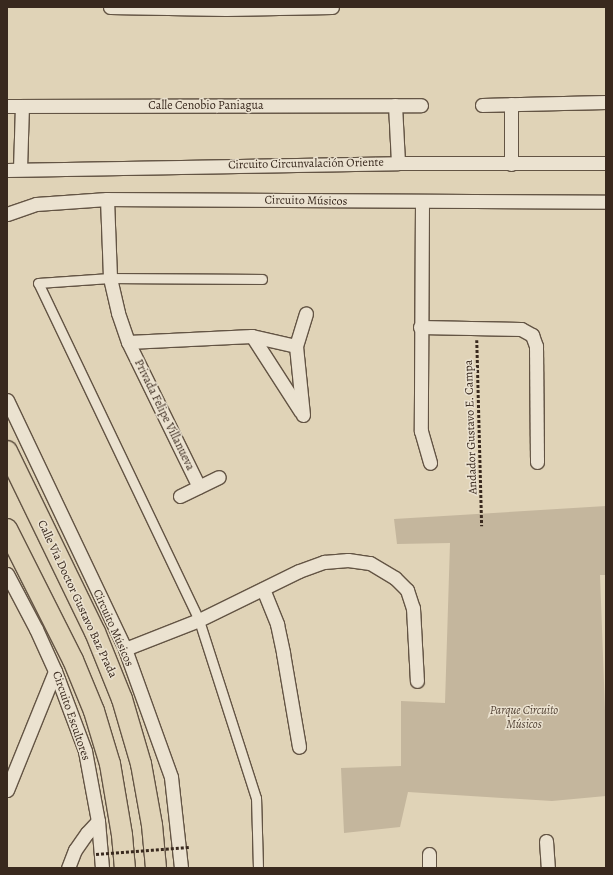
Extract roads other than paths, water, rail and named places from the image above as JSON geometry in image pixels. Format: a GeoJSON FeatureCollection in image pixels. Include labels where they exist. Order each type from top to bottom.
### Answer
{"type":"FeatureCollection","features":[{"type":"Feature","properties":{"kind":"main road","name":"Calle Vía Doctor Gustavo Baz Prada"},"geometry":{"type":"LineString","coordinates":[[7,451],[95,632],[122,699],[141,764],[152,824],[156,868]]}},
{"type":"Feature","properties":{"kind":"main road"},"geometry":{"type":"LineString","coordinates":[[7,528],[73,660],[94,711],[110,764],[122,835],[125,868]]}},
{"type":"Feature","properties":{"kind":"street"},"geometry":{"type":"LineString","coordinates":[[110,7],[332,7]]}},
{"type":"Feature","properties":{"kind":"street"},"geometry":{"type":"LineString","coordinates":[[482,105],[606,102]]}},
{"type":"Feature","properties":{"kind":"street"},"geometry":{"type":"LineString","coordinates":[[511,164],[512,104]]}},
{"type":"Feature","properties":{"kind":"street"},"geometry":{"type":"LineString","coordinates":[[395,105],[398,163]]}},
{"type":"Feature","properties":{"kind":"street","name":"Calle Cenobio Paniagua"},"geometry":{"type":"LineString","coordinates":[[7,106],[421,105]]}},
{"type":"Feature","properties":{"kind":"street"},"geometry":{"type":"LineString","coordinates":[[14,169],[22,107]]}},
{"type":"Feature","properties":{"kind":"street","name":"Circuito Circunvalación Oriente"},"geometry":{"type":"LineString","coordinates":[[14,169],[398,163],[606,163]]}},
{"type":"Feature","properties":{"kind":"street","name":"Circuito Músicos"},"geometry":{"type":"LineString","coordinates":[[7,214],[36,204],[107,199],[606,202]]}},
{"type":"Feature","properties":{"kind":"street","name":"Privada Felipe Villanueva"},"geometry":{"type":"LineString","coordinates":[[107,199],[110,278],[118,313],[128,342],[199,487]]}},
{"type":"Feature","properties":{"kind":"street"},"geometry":{"type":"LineString","coordinates":[[422,202],[420,327],[421,431],[430,463]]}},
{"type":"Feature","properties":{"kind":"street"},"geometry":{"type":"LineString","coordinates":[[258,868],[256,798],[199,620],[38,283],[110,278],[262,278]]}},
{"type":"Feature","properties":{"kind":"street"},"geometry":{"type":"LineString","coordinates":[[252,336],[303,415],[296,346],[306,313]]}},
{"type":"Feature","properties":{"kind":"street"},"geometry":{"type":"LineString","coordinates":[[420,327],[521,329],[532,335],[536,346],[537,462]]}},
{"type":"Feature","properties":{"kind":"street","name":"Privada Felipe Villanueva"},"geometry":{"type":"LineString","coordinates":[[128,342],[252,336],[296,346]]}},
{"type":"Feature","properties":{"kind":"street","name":"Circuito Músicos"},"geometry":{"type":"LineString","coordinates":[[7,400],[125,649],[171,777],[181,868]]}},
{"type":"Feature","properties":{"kind":"street"},"geometry":{"type":"LineString","coordinates":[[180,496],[219,477]]}},
{"type":"Feature","properties":{"kind":"street"},"geometry":{"type":"LineString","coordinates":[[125,649],[199,620],[299,571],[324,562],[348,560],[370,563],[395,578],[406,590],[413,608],[417,681]]}},
{"type":"Feature","properties":{"kind":"street","name":"Circuito Escultores"},"geometry":{"type":"LineString","coordinates":[[7,574],[11,589],[55,671],[85,751],[98,821],[102,868]]}},
{"type":"Feature","properties":{"kind":"street"},"geometry":{"type":"LineString","coordinates":[[263,589],[277,624],[284,653],[299,747]]}},
{"type":"Feature","properties":{"kind":"street"},"geometry":{"type":"LineString","coordinates":[[7,790],[55,671]]}},
{"type":"Feature","properties":{"kind":"street"},"geometry":{"type":"LineString","coordinates":[[68,868],[75,850],[98,821]]}},
{"type":"Feature","properties":{"kind":"street"},"geometry":{"type":"LineString","coordinates":[[546,841],[548,868]]}},
{"type":"Feature","properties":{"kind":"street"},"geometry":{"type":"LineString","coordinates":[[428,854],[429,868]]}},
{"type":"Feature","properties":{"kind":"park label","name":"Parque Circuito Músicos"},"geometry":{"type":"Point","coordinates":[524,718]}}]}
